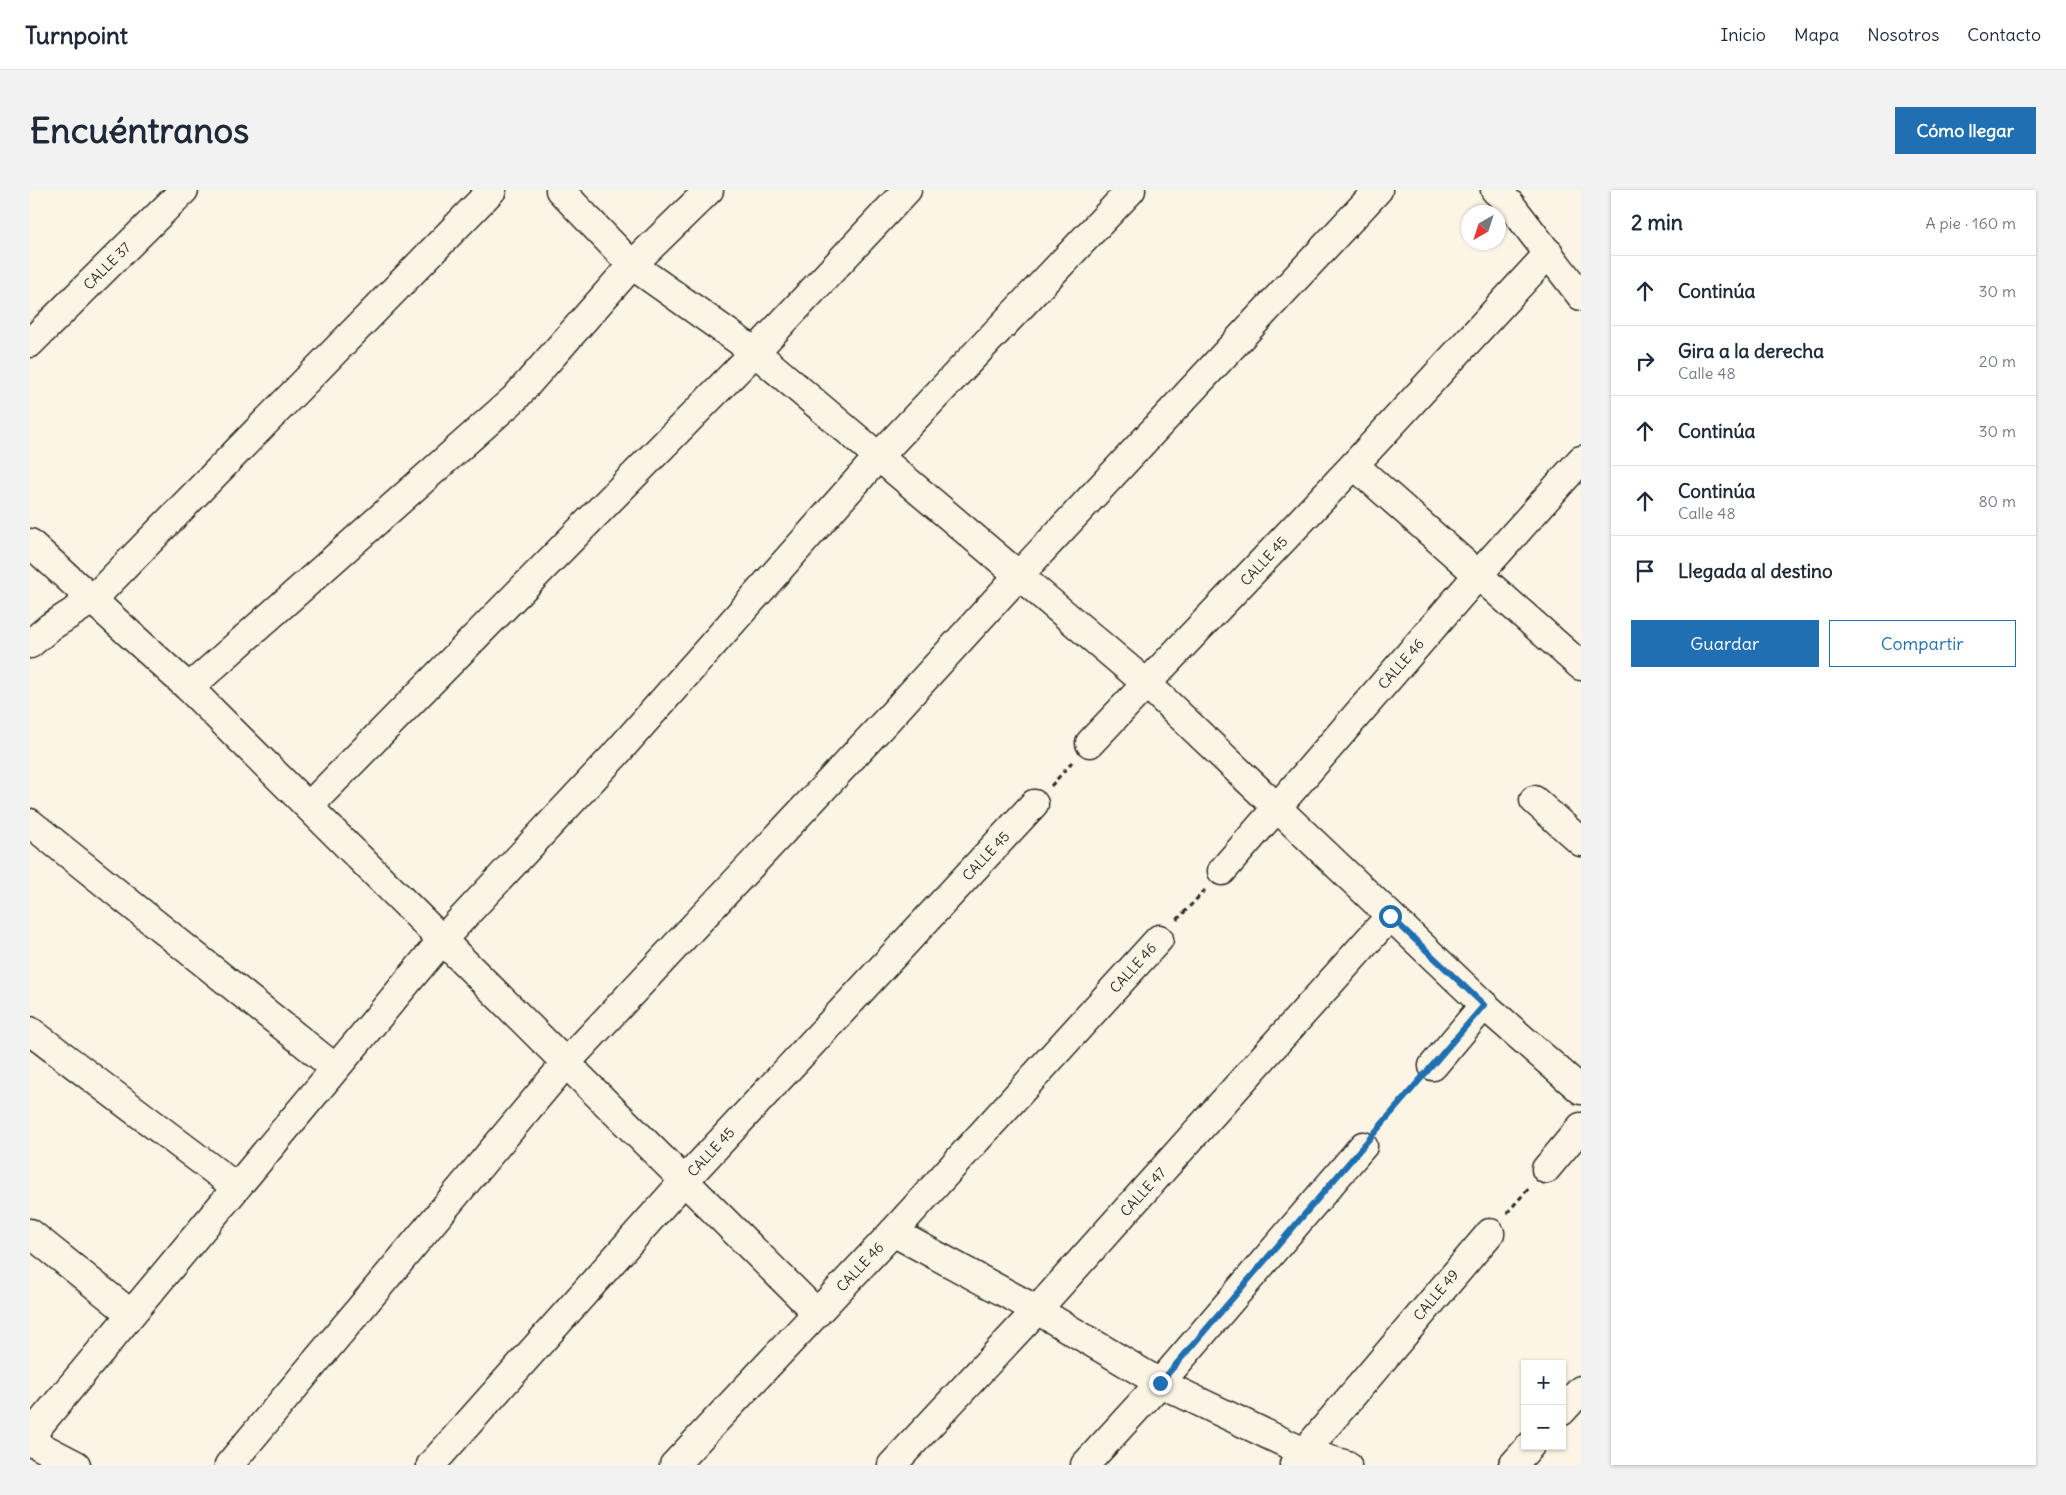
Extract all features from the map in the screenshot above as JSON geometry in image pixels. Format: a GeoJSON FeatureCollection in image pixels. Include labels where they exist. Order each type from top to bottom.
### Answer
{"type":"FeatureCollection","features":[{"type":"Feature","properties":{"kind":"street","name":"CALLE 37"},"geometry":{"type":"LineString","coordinates":[[30,343],[184,190]]}},
{"type":"Feature","properties":{"kind":"street"},"geometry":{"type":"LineString","coordinates":[[30,644],[50,627],[92,600],[492,190]]}},
{"type":"Feature","properties":{"kind":"street"},"geometry":{"type":"LineString","coordinates":[[560,190],[632,264],[755,352],[1147,684],[1484,1005],[1581,1090]]}},
{"type":"Feature","properties":{"kind":"street"},"geometry":{"type":"LineString","coordinates":[[189,688],[515,398],[632,264],[709,190]]}},
{"type":"Feature","properties":{"kind":"street"},"geometry":{"type":"LineString","coordinates":[[309,806],[755,352],[907,190]]}},
{"type":"Feature","properties":{"kind":"street"},"geometry":{"type":"LineString","coordinates":[[30,1436],[443,939],[614,756],[879,456],[1131,190]]}},
{"type":"Feature","properties":{"kind":"street"},"geometry":{"type":"LineString","coordinates":[[229,1465],[566,1062],[888,719],[1019,575],[1378,190]]}},
{"type":"Feature","properties":{"kind":"street"},"geometry":{"type":"LineString","coordinates":[[1494,190],[1510,204],[1581,296]]}},
{"type":"Feature","properties":{"kind":"street","name":"CALLE 45"},"geometry":{"type":"LineString","coordinates":[[1090,743],[1354,465],[1548,253]]}},
{"type":"Feature","properties":{"kind":"street","name":"CALLE 46"},"geometry":{"type":"LineString","coordinates":[[1222,872],[1477,576],[1581,460]]}},
{"type":"Feature","properties":{"kind":"street"},"geometry":{"type":"LineString","coordinates":[[1354,465],[1477,576],[1581,666]]}},
{"type":"Feature","properties":{"kind":"street"},"geometry":{"type":"LineString","coordinates":[[30,543],[189,688],[817,1313]]}},
{"type":"Feature","properties":{"kind":"street"},"geometry":{"type":"LineString","coordinates":[[1534,800],[1581,842]]}},
{"type":"Feature","properties":{"kind":"street","name":"CALLE 45"},"geometry":{"type":"LineString","coordinates":[[431,1465],[684,1181],[1034,804]]}},
{"type":"Feature","properties":{"kind":"street"},"geometry":{"type":"LineString","coordinates":[[30,823],[335,1068]]}},
{"type":"Feature","properties":{"kind":"street","name":"CALLE 47"},"geometry":{"type":"LineString","coordinates":[[892,1465],[1037,1310],[1390,916]]}},
{"type":"Feature","properties":{"kind":"street","name":"CALLE 46"},"geometry":{"type":"LineString","coordinates":[[674,1465],[893,1232],[1159,938]]}},
{"type":"Feature","properties":{"kind":"street"},"geometry":{"type":"LineString","coordinates":[[1433,1066],[1484,1005]]}},
{"type":"Feature","properties":{"kind":"street"},"geometry":{"type":"LineString","coordinates":[[30,1031],[236,1187]]}},
{"type":"Feature","properties":{"kind":"street"},"geometry":{"type":"LineString","coordinates":[[1546,1169],[1581,1127]]}},
{"type":"Feature","properties":{"kind":"street"},"geometry":{"type":"LineString","coordinates":[[1085,1465],[1160,1383],[1363,1146]]}},
{"type":"Feature","properties":{"kind":"street"},"geometry":{"type":"LineString","coordinates":[[893,1232],[1037,1310],[1160,1383],[1298,1458],[1347,1465]]}},
{"type":"Feature","properties":{"kind":"street"},"geometry":{"type":"LineString","coordinates":[[30,1233],[131,1314]]}},
{"type":"Feature","properties":{"kind":"street","name":"CALLE 49"},"geometry":{"type":"LineString","coordinates":[[1298,1458],[1490,1233]]}},
{"type":"Feature","properties":{"kind":"street"},"geometry":{"type":"LineString","coordinates":[[1566,1407],[1581,1390]]}},
{"type":"Feature","properties":{"kind":"street"},"geometry":{"type":"LineString","coordinates":[[30,1442],[76,1465]]}},
{"type":"Feature","properties":{"kind":"street"},"geometry":{"type":"LineString","coordinates":[[1513,1465],[1526,1450]]}},
{"type":"Feature","properties":{"kind":"path"},"geometry":{"type":"LineString","coordinates":[[1034,804],[1090,743]]}},
{"type":"Feature","properties":{"kind":"path","name":"CALLE 46"},"geometry":{"type":"LineString","coordinates":[[1159,938],[1222,872]]}},
{"type":"Feature","properties":{"kind":"path"},"geometry":{"type":"LineString","coordinates":[[1363,1146],[1433,1066]]}},
{"type":"Feature","properties":{"kind":"path"},"geometry":{"type":"LineString","coordinates":[[1490,1233],[1546,1169]]}},
{"type":"Feature","properties":{"kind":"route"},"geometry":{"type":"LineString","coordinates":[[1160,1383],[1484,1005],[1390,916]]}}]}
